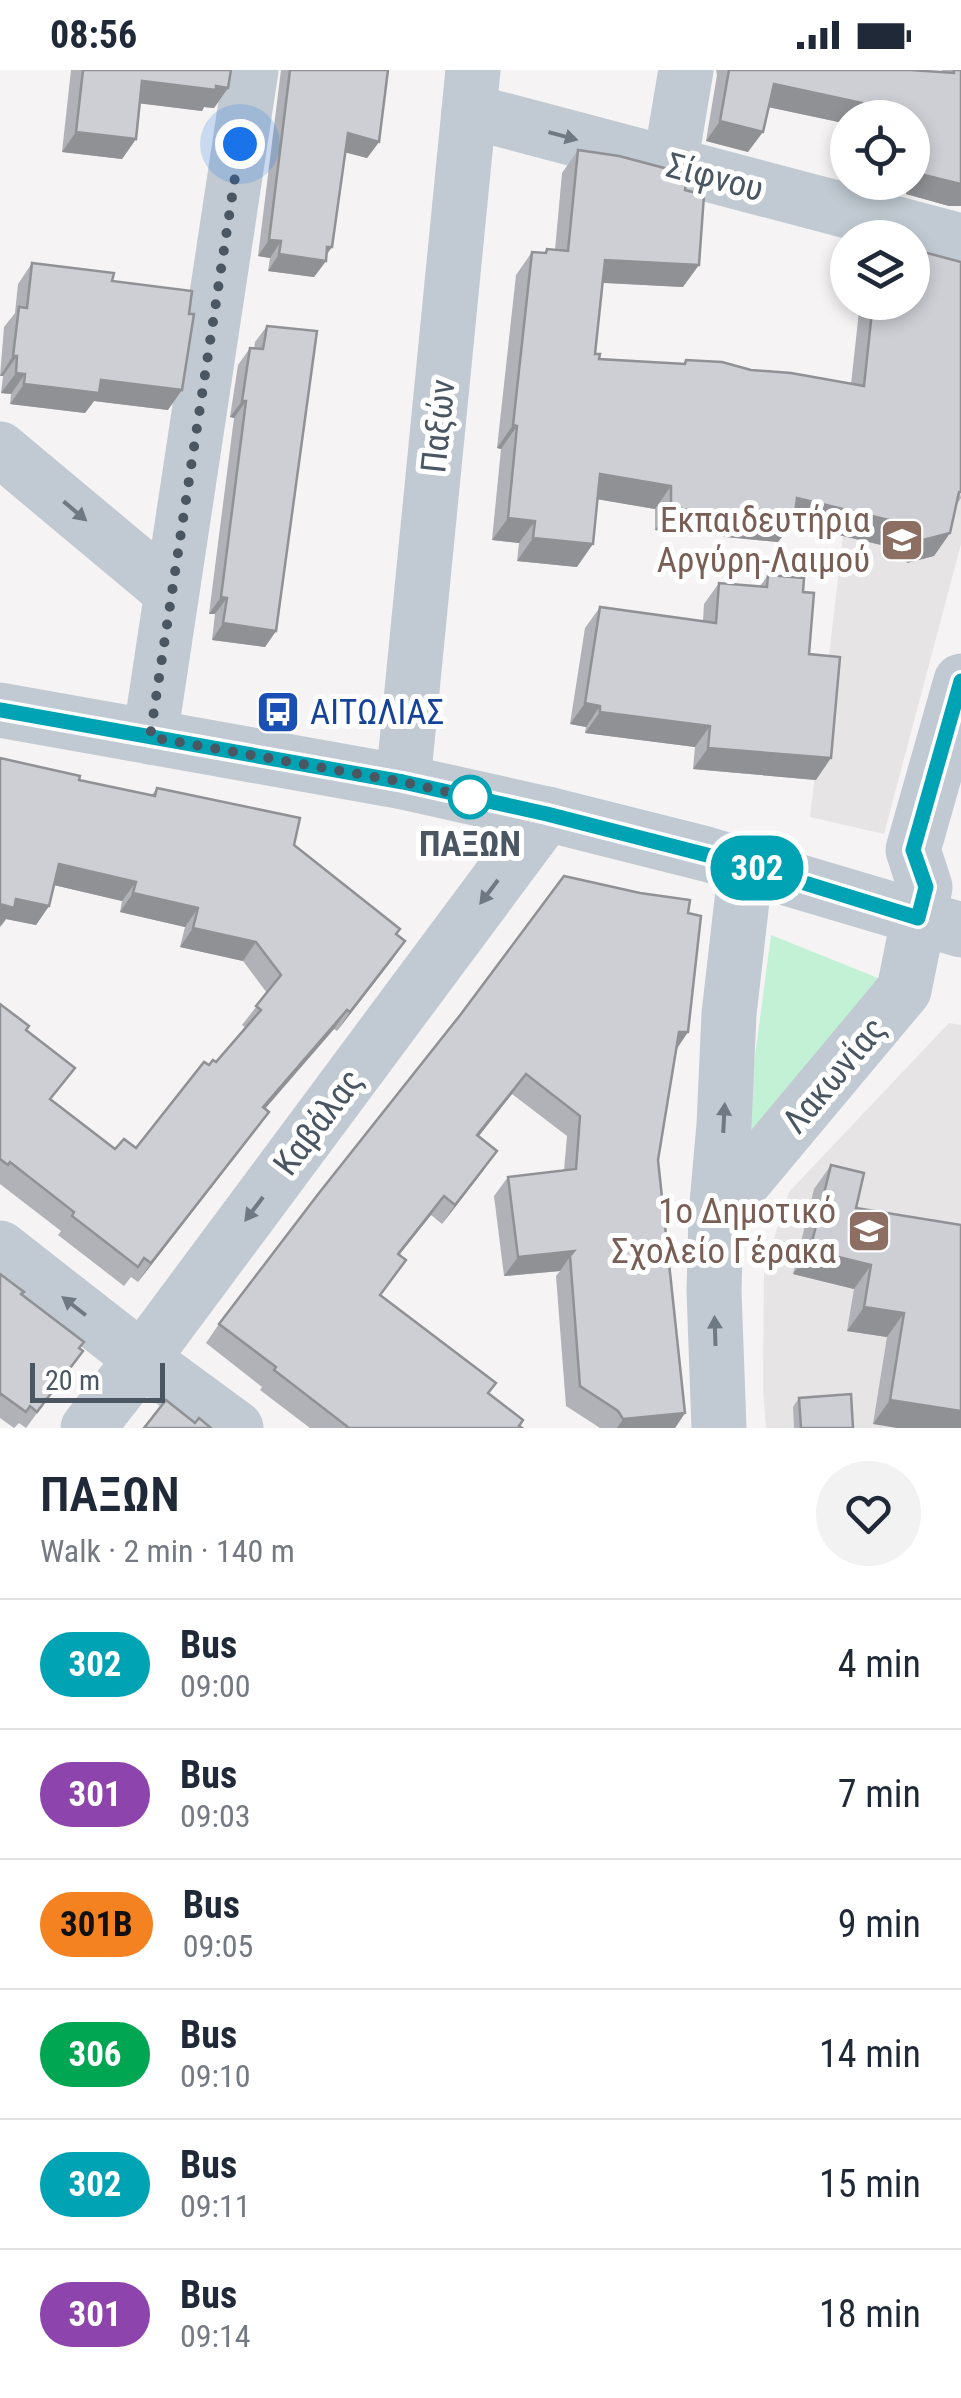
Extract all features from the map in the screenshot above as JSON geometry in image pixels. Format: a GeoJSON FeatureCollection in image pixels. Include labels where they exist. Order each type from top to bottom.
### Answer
{"type":"FeatureCollection","features":[{"type":"Feature","properties":{"kind":"street"},"geometry":{"type":"LineString","coordinates":[[150,737],[251,70]]}},
{"type":"Feature","properties":{"kind":"street"},"geometry":{"type":"LineString","coordinates":[[670,165],[686,70]]}},
{"type":"Feature","properties":{"kind":"street","name":"Σίφνου"},"geometry":{"type":"LineString","coordinates":[[470,81],[670,165],[961,241]]}},
{"type":"Feature","properties":{"kind":"street","name":"Παξών"},"geometry":{"type":"LineString","coordinates":[[403,782],[470,81]]}},
{"type":"Feature","properties":{"kind":"street"},"geometry":{"type":"LineString","coordinates":[[0,449],[171,592]]}},
{"type":"Feature","properties":{"kind":"street"},"geometry":{"type":"LineString","coordinates":[[941,898],[913,850],[961,681]]}},
{"type":"Feature","properties":{"kind":"street"},"geometry":{"type":"LineString","coordinates":[[0,710],[403,782],[746,865],[941,898]]}},
{"type":"Feature","properties":{"kind":"street","name":"Καβάλας"},"geometry":{"type":"LineString","coordinates":[[88,1428],[547,814]]}},
{"type":"Feature","properties":{"kind":"street","name":"Λακωνίας"},"geometry":{"type":"LineString","coordinates":[[720,1428],[714,1290],[716,1215],[729,1014],[746,865]]}},
{"type":"Feature","properties":{"kind":"street","name":"Λακωνίας"},"geometry":{"type":"LineString","coordinates":[[716,1215],[904,990],[941,898]]}},
{"type":"Feature","properties":{"kind":"street"},"geometry":{"type":"LineString","coordinates":[[0,1248],[236,1428]]}},
{"type":"Feature","properties":{"kind":"shaded area","name":"Εκπαιδευτήρια Αργύρη-Λαιμού"},"geometry":{"type":"Polygon","coordinates":[[[961,260],[961,544],[884,834],[810,817],[843,536],[907,320],[930,320],[930,287],[961,260]]]}},
{"type":"Feature","properties":{"kind":"shaded area","name":"1ο Δημοτικό Σχολείο Γέρακα"},"geometry":{"type":"Polygon","coordinates":[[[949,1023],[961,1025],[961,1428],[766,1428],[764,1269],[789,1192],[949,1023]]]}},
{"type":"Feature","properties":{"kind":"green space"},"geometry":{"type":"Polygon","coordinates":[[[771,935],[883,980],[744,1140],[771,935]]]}},
{"type":"Feature","properties":{"kind":"building"},"geometry":{"type":"Polygon","coordinates":[[[83,70],[231,70],[228,88],[216,86],[216,90],[142,81],[136,139],[76,132],[83,70]]]}},
{"type":"Feature","properties":{"kind":"building"},"geometry":{"type":"Polygon","coordinates":[[[290,70],[388,70],[379,142],[348,133],[332,247],[327,247],[326,261],[279,254],[281,241],[269,240],[290,70]]]}},
{"type":"Feature","properties":{"kind":"building"},"geometry":{"type":"Polygon","coordinates":[[[729,70],[961,70],[961,184],[930,176],[930,100],[848,100],[774,84],[763,132],[720,121],[729,70]]]}},
{"type":"Feature","properties":{"kind":"building"},"geometry":{"type":"Polygon","coordinates":[[[578,150],[687,174],[685,190],[704,195],[699,265],[605,260],[595,354],[600,354],[599,359],[722,362],[751,370],[864,386],[871,320],[930,320],[930,254],[961,262],[961,492],[950,533],[923,540],[910,525],[797,498],[794,520],[671,508],[671,486],[600,474],[593,544],[533,538],[535,521],[508,518],[517,426],[513,425],[532,252],[568,251],[578,150]]]}},
{"type":"Feature","properties":{"kind":"building"},"geometry":{"type":"Polygon","coordinates":[[[32,263],[114,273],[112,281],[192,291],[189,314],[194,314],[182,390],[101,380],[99,393],[24,384],[25,374],[16,373],[17,356],[13,356],[19,307],[27,308],[32,263]]]}},
{"type":"Feature","properties":{"kind":"building"},"geometry":{"type":"Polygon","coordinates":[[[267,326],[317,331],[276,631],[223,623],[227,598],[221,597],[250,348],[263,349],[267,326]]]}},
{"type":"Feature","properties":{"kind":"building"},"geometry":{"type":"Polygon","coordinates":[[[768,575],[804,578],[803,592],[814,593],[809,654],[840,657],[831,758],[708,748],[710,726],[600,712],[600,706],[585,703],[600,607],[716,623],[719,583],[767,587],[768,575]]]}},
{"type":"Feature","properties":{"kind":"building"},"geometry":{"type":"Polygon","coordinates":[[[0,758],[155,796],[157,788],[300,818],[294,845],[400,929],[396,934],[405,941],[350,1012],[347,1010],[263,1107],[269,1112],[151,1263],[144,1258],[138,1267],[72,1216],[74,1212],[10,1162],[8,1165],[0,1159],[0,1004],[75,1068],[50,1099],[115,1149],[124,1139],[136,1148],[204,1062],[216,1062],[261,1010],[256,1006],[281,975],[256,942],[193,928],[198,908],[133,893],[136,882],[59,864],[49,906],[16,899],[14,908],[0,904],[0,758]]]}},
{"type":"Feature","properties":{"kind":"building"},"geometry":{"type":"Polygon","coordinates":[[[564,876],[690,900],[688,913],[701,916],[688,1032],[679,1032],[658,1160],[685,1413],[623,1419],[618,1411],[580,1386],[570,1256],[574,1251],[518,1257],[508,1177],[576,1169],[580,1116],[526,1074],[477,1135],[497,1151],[455,1205],[444,1196],[398,1254],[406,1260],[380,1295],[496,1383],[488,1393],[523,1420],[519,1426],[522,1428],[347,1428],[219,1324],[564,876]]]}},
{"type":"Feature","properties":{"kind":"building"},"geometry":{"type":"Polygon","coordinates":[[[831,1165],[864,1173],[856,1208],[961,1225],[961,1411],[890,1400],[904,1313],[864,1307],[871,1265],[810,1250],[831,1165]]]}},
{"type":"Feature","properties":{"kind":"building"},"geometry":{"type":"Polygon","coordinates":[[[0,1274],[84,1342],[79,1348],[83,1351],[37,1412],[30,1406],[26,1412],[0,1395],[0,1274]]]}},
{"type":"Feature","properties":{"kind":"building"},"geometry":{"type":"Polygon","coordinates":[[[851,1394],[853,1428],[801,1428],[799,1398],[851,1394]]]}},
{"type":"Feature","properties":{"kind":"building"},"geometry":{"type":"Polygon","coordinates":[[[166,1400],[195,1423],[199,1418],[211,1428],[144,1428],[166,1400]]]}},
{"type":"Feature","properties":{"kind":"bus line","name":"302"},"geometry":{"type":"LineString","coordinates":[[0,710],[403,782],[547,814],[746,865],[918,918],[926,887],[913,850],[961,681]]}},
{"type":"Feature","properties":{"kind":"place","name":"Εκπαιδευτήρια Αργύρη-Λαιμού"},"geometry":{"type":"Point","coordinates":[902,540]}},
{"type":"Feature","properties":{"kind":"place","name":"ΑΙΤΩΛΙΑΣ"},"geometry":{"type":"Point","coordinates":[278,712]}},
{"type":"Feature","properties":{"kind":"place","name":"ΠΑΞΩΝ"},"geometry":{"type":"Point","coordinates":[470,797]}},
{"type":"Feature","properties":{"kind":"place","name":"1ο Δημοτικό Σχολείο Γέρακα"},"geometry":{"type":"Point","coordinates":[869,1231]}},
{"type":"Feature","properties":{"kind":"route"},"geometry":{"type":"LineString","coordinates":[[240,144],[150,737],[475,798],[470,797]]}}]}
